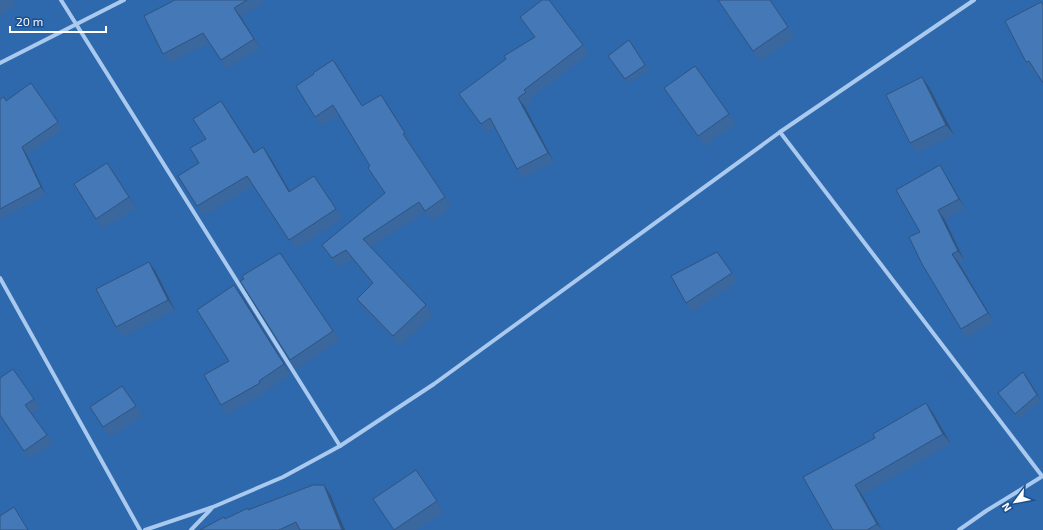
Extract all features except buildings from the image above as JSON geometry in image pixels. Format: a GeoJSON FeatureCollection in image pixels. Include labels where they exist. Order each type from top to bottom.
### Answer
{"type":"FeatureCollection","features":[{"type":"Feature","properties":{"kind":"street"},"geometry":{"type":"LineString","coordinates":[[61,0],[340,446]]}},
{"type":"Feature","properties":{"kind":"street"},"geometry":{"type":"LineString","coordinates":[[0,63],[76,23],[124,0]]}},
{"type":"Feature","properties":{"kind":"street"},"geometry":{"type":"LineString","coordinates":[[145,530],[213,507],[283,477],[340,446],[434,384],[780,132],[974,0]]}},
{"type":"Feature","properties":{"kind":"street"},"geometry":{"type":"LineString","coordinates":[[780,132],[1042,476],[986,511],[959,530]]}},
{"type":"Feature","properties":{"kind":"street"},"geometry":{"type":"LineString","coordinates":[[0,278],[140,530]]}},
{"type":"Feature","properties":{"kind":"street"},"geometry":{"type":"LineString","coordinates":[[191,530],[213,507]]}},
{"type":"Feature","properties":{"kind":"shaded area"},"geometry":{"type":"Polygon","coordinates":[[[0,0],[1043,0],[1043,530],[0,530],[0,0]]]}}]}
